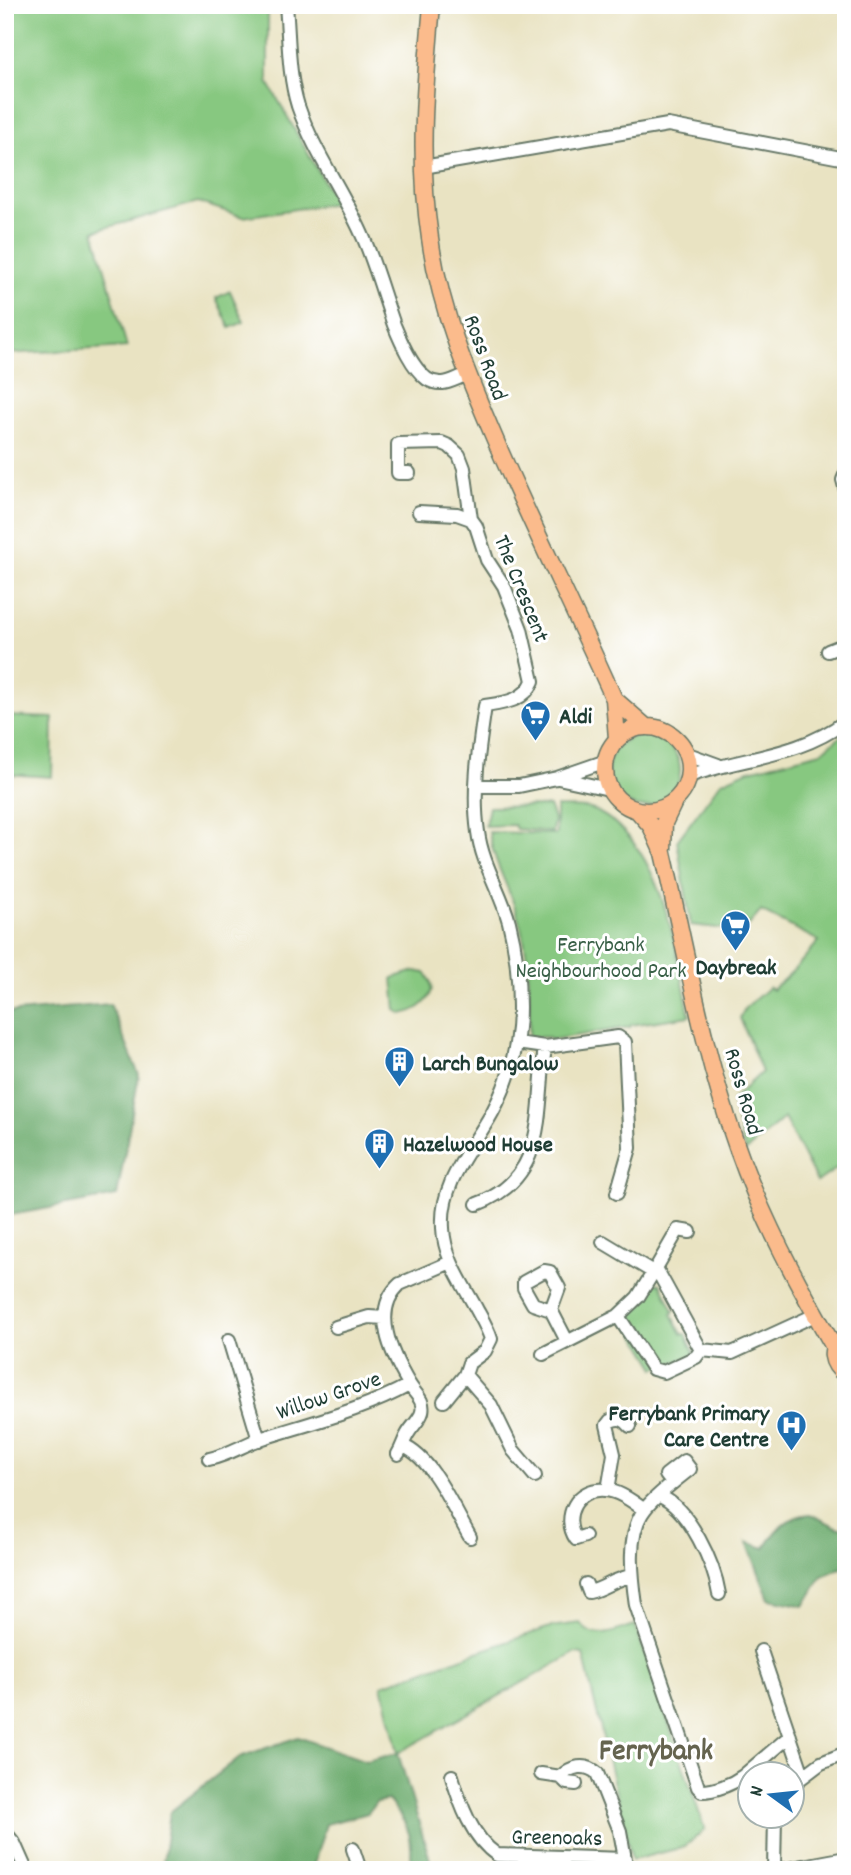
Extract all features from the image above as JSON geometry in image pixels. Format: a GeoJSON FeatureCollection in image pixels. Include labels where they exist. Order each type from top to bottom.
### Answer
{"type":"FeatureCollection","features":[{"type":"Feature","properties":{"kind":"main road","name":"Ross Road"},"geometry":{"type":"LineString","coordinates":[[432,5],[423,124],[423,167],[425,205],[437,278],[467,374],[507,468],[614,699]]}},
{"type":"Feature","properties":{"kind":"main road"},"geometry":{"type":"LineString","coordinates":[[614,699],[646,727]]}},
{"type":"Feature","properties":{"kind":"main road"},"geometry":{"type":"LineString","coordinates":[[614,699],[617,739]]}},
{"type":"Feature","properties":{"kind":"main road"},"geometry":{"type":"LineString","coordinates":[[646,727],[661,729],[671,734],[682,746],[688,759],[689,776],[664,822],[663,853],[651,826],[638,811],[624,805],[609,789],[605,772],[610,748],[617,739],[629,731],[646,727]]}},
{"type":"Feature","properties":{"kind":"main road"},"geometry":{"type":"LineString","coordinates":[[638,811],[657,810],[674,802]]}},
{"type":"Feature","properties":{"kind":"main road","name":"Ross Road"},"geometry":{"type":"LineString","coordinates":[[663,853],[728,1121],[764,1211],[819,1321],[842,1341],[832,1354],[834,1365],[845,1374]]}},
{"type":"Feature","properties":{"kind":"street"},"geometry":{"type":"LineString","coordinates":[[286,5],[293,81],[299,106],[321,158],[365,241],[398,334],[424,377],[432,382],[447,383],[467,374]]}},
{"type":"Feature","properties":{"kind":"street"},"geometry":{"type":"LineString","coordinates":[[423,167],[668,125],[846,159]]}},
{"type":"Feature","properties":{"kind":"street","name":"The Crescent"},"geometry":{"type":"LineString","coordinates":[[408,473],[398,473],[398,444],[442,443],[455,450],[464,468],[471,519],[476,526],[486,560],[503,586],[521,629],[532,673],[530,688],[516,699],[485,706],[477,786]]}},
{"type":"Feature","properties":{"kind":"street"},"geometry":{"type":"LineString","coordinates":[[846,473],[843,480],[846,491]]}},
{"type":"Feature","properties":{"kind":"street","name":"The Crescent"},"geometry":{"type":"LineString","coordinates":[[419,512],[457,514],[471,519]]}},
{"type":"Feature","properties":{"kind":"street"},"geometry":{"type":"LineString","coordinates":[[828,651],[846,644]]}},
{"type":"Feature","properties":{"kind":"street"},"geometry":{"type":"LineString","coordinates":[[689,776],[718,765],[740,763],[787,751],[816,740],[846,721]]}},
{"type":"Feature","properties":{"kind":"street"},"geometry":{"type":"LineString","coordinates":[[685,753],[718,765]]}},
{"type":"Feature","properties":{"kind":"street"},"geometry":{"type":"LineString","coordinates":[[444,1401],[465,1375],[469,1363],[485,1351],[491,1339],[451,1262],[443,1228],[443,1209],[449,1183],[498,1101],[517,1043],[519,996],[516,958],[509,921],[483,854],[478,833],[477,786],[519,786],[557,778],[606,761]]}},
{"type":"Feature","properties":{"kind":"street"},"geometry":{"type":"LineString","coordinates":[[557,778],[609,789]]}},
{"type":"Feature","properties":{"kind":"street"},"geometry":{"type":"LineString","coordinates":[[517,1043],[544,1047],[608,1037],[618,1037],[625,1042],[630,1148],[617,1193]]}},
{"type":"Feature","properties":{"kind":"street"},"geometry":{"type":"LineString","coordinates":[[477,1204],[501,1192],[515,1181],[528,1161],[537,1135],[544,1047]]}},
{"type":"Feature","properties":{"kind":"street"},"geometry":{"type":"LineString","coordinates":[[543,1354],[618,1316],[638,1297],[678,1230],[690,1232]]}},
{"type":"Feature","properties":{"kind":"street"},"geometry":{"type":"LineString","coordinates":[[603,1242],[654,1270],[701,1350]]}},
{"type":"Feature","properties":{"kind":"street"},"geometry":{"type":"LineString","coordinates":[[451,1262],[394,1289],[384,1318],[393,1349],[409,1385],[419,1396],[422,1412],[408,1432],[401,1450],[420,1456],[429,1467],[470,1537]]}},
{"type":"Feature","properties":{"kind":"street"},"geometry":{"type":"LineString","coordinates":[[551,1310],[568,1341]]}},
{"type":"Feature","properties":{"kind":"street"},"geometry":{"type":"LineString","coordinates":[[618,1316],[653,1369],[658,1372],[664,1372],[696,1357],[701,1350]]}},
{"type":"Feature","properties":{"kind":"street"},"geometry":{"type":"LineString","coordinates":[[335,1327],[369,1317],[384,1318]]}},
{"type":"Feature","properties":{"kind":"street"},"geometry":{"type":"LineString","coordinates":[[701,1350],[732,1353],[819,1321]]}},
{"type":"Feature","properties":{"kind":"street","name":"Willow Grove"},"geometry":{"type":"LineString","coordinates":[[229,1340],[259,1440]]}},
{"type":"Feature","properties":{"kind":"street"},"geometry":{"type":"LineString","coordinates":[[465,1375],[491,1405],[513,1450],[524,1453],[536,1476]]}},
{"type":"Feature","properties":{"kind":"street"},"geometry":{"type":"LineString","coordinates":[[444,1376],[456,1386]]}},
{"type":"Feature","properties":{"kind":"street","name":"Willow Grove"},"geometry":{"type":"LineString","coordinates":[[209,1459],[387,1398],[409,1385]]}},
{"type":"Feature","properties":{"kind":"street"},"geometry":{"type":"LineString","coordinates":[[608,1490],[614,1454],[607,1425],[621,1419],[630,1426]]}},
{"type":"Feature","properties":{"kind":"street"},"geometry":{"type":"LineString","coordinates":[[672,1483],[645,1510],[635,1534],[632,1576],[636,1605],[698,1787],[702,1791],[709,1791],[736,1783]]}},
{"type":"Feature","properties":{"kind":"street"},"geometry":{"type":"LineString","coordinates":[[585,1536],[576,1539],[569,1520],[574,1504],[584,1494],[608,1490],[645,1510]]}},
{"type":"Feature","properties":{"kind":"street"},"geometry":{"type":"LineString","coordinates":[[660,1496],[674,1504],[697,1536],[716,1576],[719,1594]]}},
{"type":"Feature","properties":{"kind":"street"},"geometry":{"type":"LineString","coordinates":[[586,1584],[589,1592],[598,1590],[615,1579],[632,1576]]}},
{"type":"Feature","properties":{"kind":"street"},"geometry":{"type":"LineString","coordinates":[[761,1651],[797,1759]]}},
{"type":"Feature","properties":{"kind":"street"},"geometry":{"type":"LineString","coordinates":[[768,1759],[789,1736]]}},
{"type":"Feature","properties":{"kind":"street"},"geometry":{"type":"LineString","coordinates":[[806,1773],[827,1760],[846,1753]]}},
{"type":"Feature","properties":{"kind":"street","name":"Greenoaks"},"geometry":{"type":"LineString","coordinates":[[452,1776],[476,1833],[497,1856],[626,1864],[620,1831],[597,1773],[591,1768],[583,1767],[566,1771],[561,1777]]}},
{"type":"Feature","properties":{"kind":"street","name":"Greenoaks"},"geometry":{"type":"LineString","coordinates":[[541,1774],[561,1777],[567,1783],[576,1784]]}},
{"type":"Feature","properties":{"kind":"street"},"geometry":{"type":"LineString","coordinates":[[774,1870],[775,1829]]}},
{"type":"Feature","properties":{"kind":"street"},"geometry":{"type":"LineString","coordinates":[[5,1832],[14,1843],[26,1870]]}},
{"type":"Feature","properties":{"kind":"street"},"geometry":{"type":"LineString","coordinates":[[353,1849],[360,1870]]}},
{"type":"Feature","properties":{"kind":"street"},"geometry":{"type":"LineString","coordinates":[[782,1870],[846,1858]]}},
{"type":"Feature","properties":{"kind":"green space"},"geometry":{"type":"Polygon","coordinates":[[[5,5],[268,5],[268,82],[336,203],[243,217],[198,202],[94,231],[127,347],[5,354],[5,5]]]}},
{"type":"Feature","properties":{"kind":"green space"},"geometry":{"type":"Polygon","coordinates":[[[230,291],[244,322],[230,328],[216,298],[230,291]]]}},
{"type":"Feature","properties":{"kind":"green space"},"geometry":{"type":"Polygon","coordinates":[[[5,716],[53,718],[52,777],[5,774],[5,716]]]}},
{"type":"Feature","properties":{"kind":"green space"},"geometry":{"type":"Polygon","coordinates":[[[846,732],[846,1162],[817,1182],[784,1118],[745,1152],[732,1100],[762,1072],[740,1018],[745,1008],[769,987],[772,990],[819,941],[761,911],[749,925],[735,930],[691,925],[677,841],[721,782],[746,771],[821,752],[846,732]]]}},
{"type":"Feature","properties":{"kind":"green space"},"geometry":{"type":"Polygon","coordinates":[[[644,735],[664,741],[674,751],[680,771],[674,791],[664,801],[644,807],[624,801],[614,791],[608,771],[614,751],[624,741],[644,735]]]}},
{"type":"Feature","properties":{"kind":"green space"},"geometry":{"type":"Polygon","coordinates":[[[549,806],[554,819],[552,832],[516,829],[514,825],[485,826],[489,807],[549,806]]]}},
{"type":"Feature","properties":{"kind":"green space","name":"Ferrybank Neighbourhood Park"},"geometry":{"type":"Polygon","coordinates":[[[556,807],[583,808],[598,812],[620,828],[638,849],[663,902],[690,1016],[550,1040],[549,1037],[529,1035],[529,987],[524,940],[489,832],[556,834],[556,807]]]}},
{"type":"Feature","properties":{"kind":"green space"},"geometry":{"type":"Polygon","coordinates":[[[415,971],[425,973],[430,980],[430,994],[423,1005],[402,1014],[396,1010],[393,978],[415,971]]]}},
{"type":"Feature","properties":{"kind":"green space"},"geometry":{"type":"Polygon","coordinates":[[[110,1004],[139,1075],[117,1196],[5,1216],[5,1013],[110,1004]]]}},
{"type":"Feature","properties":{"kind":"green space"},"geometry":{"type":"Polygon","coordinates":[[[655,1283],[661,1284],[674,1311],[672,1314],[694,1352],[691,1357],[656,1368],[625,1317],[655,1283]]]}},
{"type":"Feature","properties":{"kind":"green space"},"geometry":{"type":"Polygon","coordinates":[[[810,1514],[839,1528],[846,1528],[846,1566],[822,1576],[804,1606],[769,1599],[747,1542],[765,1548],[783,1525],[795,1517],[810,1514]]]}},
{"type":"Feature","properties":{"kind":"green space"},"geometry":{"type":"Polygon","coordinates":[[[580,1623],[591,1633],[598,1634],[635,1625],[705,1830],[684,1847],[632,1860],[583,1654],[575,1653],[398,1753],[382,1685],[550,1627],[580,1623]]]}},
{"type":"Feature","properties":{"kind":"green space"},"geometry":{"type":"Polygon","coordinates":[[[298,1737],[366,1761],[398,1753],[433,1870],[413,1870],[407,1827],[388,1800],[376,1802],[368,1813],[326,1824],[312,1870],[162,1870],[170,1812],[240,1757],[298,1737]]]}},
{"type":"Feature","properties":{"kind":"place","name":"Aldi"},"geometry":{"type":"Point","coordinates":[536,742]}},
{"type":"Feature","properties":{"kind":"place","name":"Daybreak"},"geometry":{"type":"Point","coordinates":[736,952]}},
{"type":"Feature","properties":{"kind":"place","name":"Larch Bungalow"},"geometry":{"type":"Point","coordinates":[399,1089]}},
{"type":"Feature","properties":{"kind":"place","name":"Hazelwood House"},"geometry":{"type":"Point","coordinates":[380,1170]}},
{"type":"Feature","properties":{"kind":"place","name":"Ferrybank Primary Care Centre"},"geometry":{"type":"Point","coordinates":[792,1452]}},
{"type":"Feature","properties":{"kind":"district","name":"Ferrybank"},"geometry":{"type":"Point","coordinates":[656,1749]}}]}
